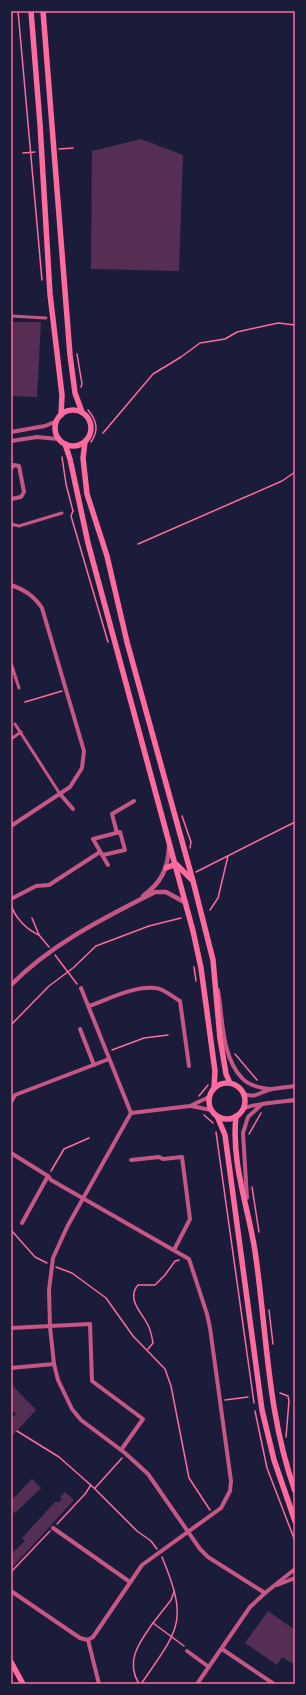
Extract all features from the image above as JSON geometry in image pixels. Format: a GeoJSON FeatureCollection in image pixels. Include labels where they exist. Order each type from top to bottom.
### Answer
{"type":"FeatureCollection","features":[{"type":"Feature","properties":{"kind":"main road"},"geometry":{"type":"LineString","coordinates":[[31,11],[40,124],[50,294],[62,395],[61,415]]}},
{"type":"Feature","properties":{"kind":"main road"},"geometry":{"type":"LineString","coordinates":[[43,11],[70,355],[75,393],[91,426],[91,432],[82,458],[87,494],[107,556],[129,648],[213,960],[220,1038],[226,1074],[230,1083]]}},
{"type":"Feature","properties":{"kind":"main road"},"geometry":{"type":"LineString","coordinates":[[83,409],[68,411],[61,415],[56,421],[56,433],[58,439],[64,444],[70,459],[88,543],[170,840],[201,968],[215,1070],[214,1088],[209,1097],[211,1110],[217,1116],[224,1135],[265,1426],[280,1480],[295,1521]]}},
{"type":"Feature","properties":{"kind":"main road"},"geometry":{"type":"LineString","coordinates":[[64,444],[75,446],[87,444]]}},
{"type":"Feature","properties":{"kind":"main road"},"geometry":{"type":"LineString","coordinates":[[176,864],[192,878]]}},
{"type":"Feature","properties":{"kind":"main road"},"geometry":{"type":"LineString","coordinates":[[166,868],[176,864]]}},
{"type":"Feature","properties":{"kind":"main road"},"geometry":{"type":"LineString","coordinates":[[214,1088],[220,1084],[230,1083],[239,1087],[244,1094],[243,1109],[236,1116],[227,1119],[217,1116]]}},
{"type":"Feature","properties":{"kind":"main road"},"geometry":{"type":"LineString","coordinates":[[236,1116],[237,1165],[252,1234],[264,1321],[274,1415],[284,1457],[295,1491]]}},
{"type":"Feature","properties":{"kind":"main road"},"geometry":{"type":"LineString","coordinates":[[11,1662],[23,1684]]}},
{"type":"Feature","properties":{"kind":"street"},"geometry":{"type":"LineString","coordinates":[[11,316],[46,318]]}},
{"type":"Feature","properties":{"kind":"street"},"geometry":{"type":"LineString","coordinates":[[11,432],[45,426],[56,421]]}},
{"type":"Feature","properties":{"kind":"street"},"geometry":{"type":"LineString","coordinates":[[11,441],[37,437],[58,439]]}},
{"type":"Feature","properties":{"kind":"street"},"geometry":{"type":"LineString","coordinates":[[11,468],[14,465],[19,466],[24,492],[21,497],[11,499]]}},
{"type":"Feature","properties":{"kind":"street"},"geometry":{"type":"LineString","coordinates":[[11,525],[19,526],[62,514]]}},
{"type":"Feature","properties":{"kind":"street"},"geometry":{"type":"LineString","coordinates":[[11,585],[22,589],[32,596],[42,608],[82,741],[84,760],[75,781],[60,794],[11,826]]}},
{"type":"Feature","properties":{"kind":"street"},"geometry":{"type":"LineString","coordinates":[[11,663],[19,688]]}},
{"type":"Feature","properties":{"kind":"street"},"geometry":{"type":"LineString","coordinates":[[15,724],[60,794],[73,809]]}},
{"type":"Feature","properties":{"kind":"street"},"geometry":{"type":"LineString","coordinates":[[11,739],[21,732]]}},
{"type":"Feature","properties":{"kind":"street"},"geometry":{"type":"LineString","coordinates":[[11,900],[36,886],[49,885],[102,853],[124,850],[120,832],[117,832],[112,814],[134,801]]}},
{"type":"Feature","properties":{"kind":"street"},"geometry":{"type":"LineString","coordinates":[[108,865],[93,839],[117,832]]}},
{"type":"Feature","properties":{"kind":"street"},"geometry":{"type":"LineString","coordinates":[[132,904],[160,882],[166,868],[170,840]]}},
{"type":"Feature","properties":{"kind":"street"},"geometry":{"type":"LineString","coordinates":[[11,985],[47,953],[69,938],[156,892],[166,892],[186,903]]}},
{"type":"Feature","properties":{"kind":"street"},"geometry":{"type":"LineString","coordinates":[[215,982],[218,990],[229,1057],[243,1080],[260,1088],[270,1089],[295,1086]]}},
{"type":"Feature","properties":{"kind":"street"},"geometry":{"type":"LineString","coordinates":[[80,988],[131,1113]]}},
{"type":"Feature","properties":{"kind":"street"},"geometry":{"type":"LineString","coordinates":[[88,1006],[137,989],[156,988],[169,994],[180,1001],[189,1066]]}},
{"type":"Feature","properties":{"kind":"street"},"geometry":{"type":"LineString","coordinates":[[80,1030],[94,1065]]}},
{"type":"Feature","properties":{"kind":"street"},"geometry":{"type":"LineString","coordinates":[[11,1102],[15,1095],[109,1059]]}},
{"type":"Feature","properties":{"kind":"street"},"geometry":{"type":"LineString","coordinates":[[244,1094],[249,1096],[260,1095],[270,1089]]}},
{"type":"Feature","properties":{"kind":"street"},"geometry":{"type":"LineString","coordinates":[[131,1113],[190,1106],[209,1097]]}},
{"type":"Feature","properties":{"kind":"street"},"geometry":{"type":"LineString","coordinates":[[243,1109],[250,1105],[261,1105],[295,1100]]}},
{"type":"Feature","properties":{"kind":"street"},"geometry":{"type":"LineString","coordinates":[[252,1234],[252,1223],[244,1179],[243,1133],[248,1117],[261,1105]]}},
{"type":"Feature","properties":{"kind":"street"},"geometry":{"type":"LineString","coordinates":[[190,1106],[211,1110]]}},
{"type":"Feature","properties":{"kind":"street"},"geometry":{"type":"LineString","coordinates":[[131,1113],[83,1198],[59,1243],[53,1258],[51,1272],[50,1327],[54,1364],[58,1380],[72,1409],[81,1420],[123,1452],[148,1474],[188,1531],[208,1556],[264,1593]]}},
{"type":"Feature","properties":{"kind":"street"},"geometry":{"type":"LineString","coordinates":[[11,1154],[48,1176],[51,1180],[189,1259],[207,1314],[231,1481],[226,1501],[213,1514],[159,1551],[142,1565],[93,1637],[88,1640],[80,1638],[11,1591]]}},
{"type":"Feature","properties":{"kind":"street"},"geometry":{"type":"LineString","coordinates":[[131,1160],[159,1157],[163,1159],[182,1157],[190,1219],[174,1250]]}},
{"type":"Feature","properties":{"kind":"street"},"geometry":{"type":"LineString","coordinates":[[22,1223],[48,1176]]}},
{"type":"Feature","properties":{"kind":"street"},"geometry":{"type":"LineString","coordinates":[[11,1328],[90,1324],[92,1381],[143,1419],[123,1452]]}},
{"type":"Feature","properties":{"kind":"street"},"geometry":{"type":"LineString","coordinates":[[11,1368],[54,1364]]}},
{"type":"Feature","properties":{"kind":"street"},"geometry":{"type":"LineString","coordinates":[[53,1528],[130,1582]]}},
{"type":"Feature","properties":{"kind":"street"},"geometry":{"type":"LineString","coordinates":[[197,1684],[250,1607],[264,1593],[295,1569]]}},
{"type":"Feature","properties":{"kind":"street"},"geometry":{"type":"LineString","coordinates":[[275,1585],[295,1578]]}},
{"type":"Feature","properties":{"kind":"street"},"geometry":{"type":"LineString","coordinates":[[88,1640],[99,1684]]}},
{"type":"Feature","properties":{"kind":"street"},"geometry":{"type":"LineString","coordinates":[[222,1648],[274,1684]]}},
{"type":"Feature","properties":{"kind":"street"},"geometry":{"type":"LineString","coordinates":[[188,1651],[209,1667]]}},
{"type":"Feature","properties":{"kind":"path"},"geometry":{"type":"LineString","coordinates":[[18,11],[42,280]]}},
{"type":"Feature","properties":{"kind":"path"},"geometry":{"type":"LineString","coordinates":[[103,434],[149,378],[200,342],[225,339],[237,332],[278,323],[295,325]]}},
{"type":"Feature","properties":{"kind":"path"},"geometry":{"type":"LineString","coordinates":[[83,409],[96,423],[95,436],[87,444]]}},
{"type":"Feature","properties":{"kind":"path"},"geometry":{"type":"LineString","coordinates":[[61,454],[66,484],[73,511],[71,516],[109,648]]}},
{"type":"Feature","properties":{"kind":"path"},"geometry":{"type":"LineString","coordinates":[[138,544],[282,481],[295,472]]}},
{"type":"Feature","properties":{"kind":"path"},"geometry":{"type":"LineString","coordinates":[[25,702],[66,689]]}},
{"type":"Feature","properties":{"kind":"path"},"geometry":{"type":"LineString","coordinates":[[192,878],[228,856],[295,822]]}},
{"type":"Feature","properties":{"kind":"path"},"geometry":{"type":"LineString","coordinates":[[210,910],[218,898],[228,856]]}},
{"type":"Feature","properties":{"kind":"path"},"geometry":{"type":"LineString","coordinates":[[11,900],[13,911],[26,926],[44,940]]}},
{"type":"Feature","properties":{"kind":"path"},"geometry":{"type":"LineString","coordinates":[[32,918],[39,935]]}},
{"type":"Feature","properties":{"kind":"path"},"geometry":{"type":"LineString","coordinates":[[11,1025],[49,986],[73,968],[96,946],[149,926],[181,918]]}},
{"type":"Feature","properties":{"kind":"path"},"geometry":{"type":"LineString","coordinates":[[60,962],[80,988]]}},
{"type":"Feature","properties":{"kind":"path"},"geometry":{"type":"LineString","coordinates":[[193,963],[196,987]]}},
{"type":"Feature","properties":{"kind":"path"},"geometry":{"type":"LineString","coordinates":[[106,1052],[144,1038],[168,1035]]}},
{"type":"Feature","properties":{"kind":"path"},"geometry":{"type":"LineString","coordinates":[[200,1102],[200,1094],[210,1082]]}},
{"type":"Feature","properties":{"kind":"path"},"geometry":{"type":"LineString","coordinates":[[48,1176],[64,1149],[89,1138]]}},
{"type":"Feature","properties":{"kind":"path"},"geometry":{"type":"LineString","coordinates":[[11,1230],[35,1257],[72,1273],[106,1298],[133,1336],[161,1363],[169,1378],[189,1478],[213,1514]]}},
{"type":"Feature","properties":{"kind":"path"},"geometry":{"type":"LineString","coordinates":[[148,1349],[153,1344],[151,1334],[148,1324],[137,1310],[134,1296],[135,1289],[138,1285],[155,1285],[165,1275],[175,1261],[181,1260],[184,1255]]}},
{"type":"Feature","properties":{"kind":"path"},"geometry":{"type":"LineString","coordinates":[[280,1393],[288,1396],[289,1401],[286,1439]]}},
{"type":"Feature","properties":{"kind":"path"},"geometry":{"type":"LineString","coordinates":[[219,1400],[248,1397]]}},
{"type":"Feature","properties":{"kind":"path"},"geometry":{"type":"LineString","coordinates":[[17,1431],[59,1457],[94,1488],[137,1532],[151,1541],[159,1551],[175,1591],[179,1614],[173,1637],[140,1684],[133,1671],[133,1658],[153,1623],[171,1600],[175,1591]]}},
{"type":"Feature","properties":{"kind":"path"},"geometry":{"type":"LineString","coordinates":[[94,1488],[123,1452]]}},
{"type":"Feature","properties":{"kind":"path"},"geometry":{"type":"LineString","coordinates":[[153,1623],[173,1637],[188,1651]]}},
{"type":"Feature","properties":{"kind":"building"},"geometry":{"type":"Polygon","coordinates":[[[141,139],[183,155],[179,271],[91,269],[92,151],[141,139]]]}},
{"type":"Feature","properties":{"kind":"building"},"geometry":{"type":"Polygon","coordinates":[[[11,322],[41,322],[37,397],[11,396],[11,322]]]}},
{"type":"Feature","properties":{"kind":"building"},"geometry":{"type":"Polygon","coordinates":[[[11,1384],[36,1410],[11,1437],[11,1419],[16,1414],[11,1409],[11,1384]]]}},
{"type":"Feature","properties":{"kind":"building"},"geometry":{"type":"Polygon","coordinates":[[[32,1479],[41,1488],[15,1513],[11,1509],[11,1501],[32,1479]]]}},
{"type":"Feature","properties":{"kind":"building"},"geometry":{"type":"Polygon","coordinates":[[[65,1492],[74,1500],[11,1569],[11,1554],[25,1541],[22,1538],[56,1501],[58,1503],[62,1499],[60,1497],[65,1492]]]}},
{"type":"Feature","properties":{"kind":"building"},"geometry":{"type":"Polygon","coordinates":[[[268,1611],[295,1630],[295,1665],[282,1657],[277,1665],[245,1643],[268,1611]]]}}]}
